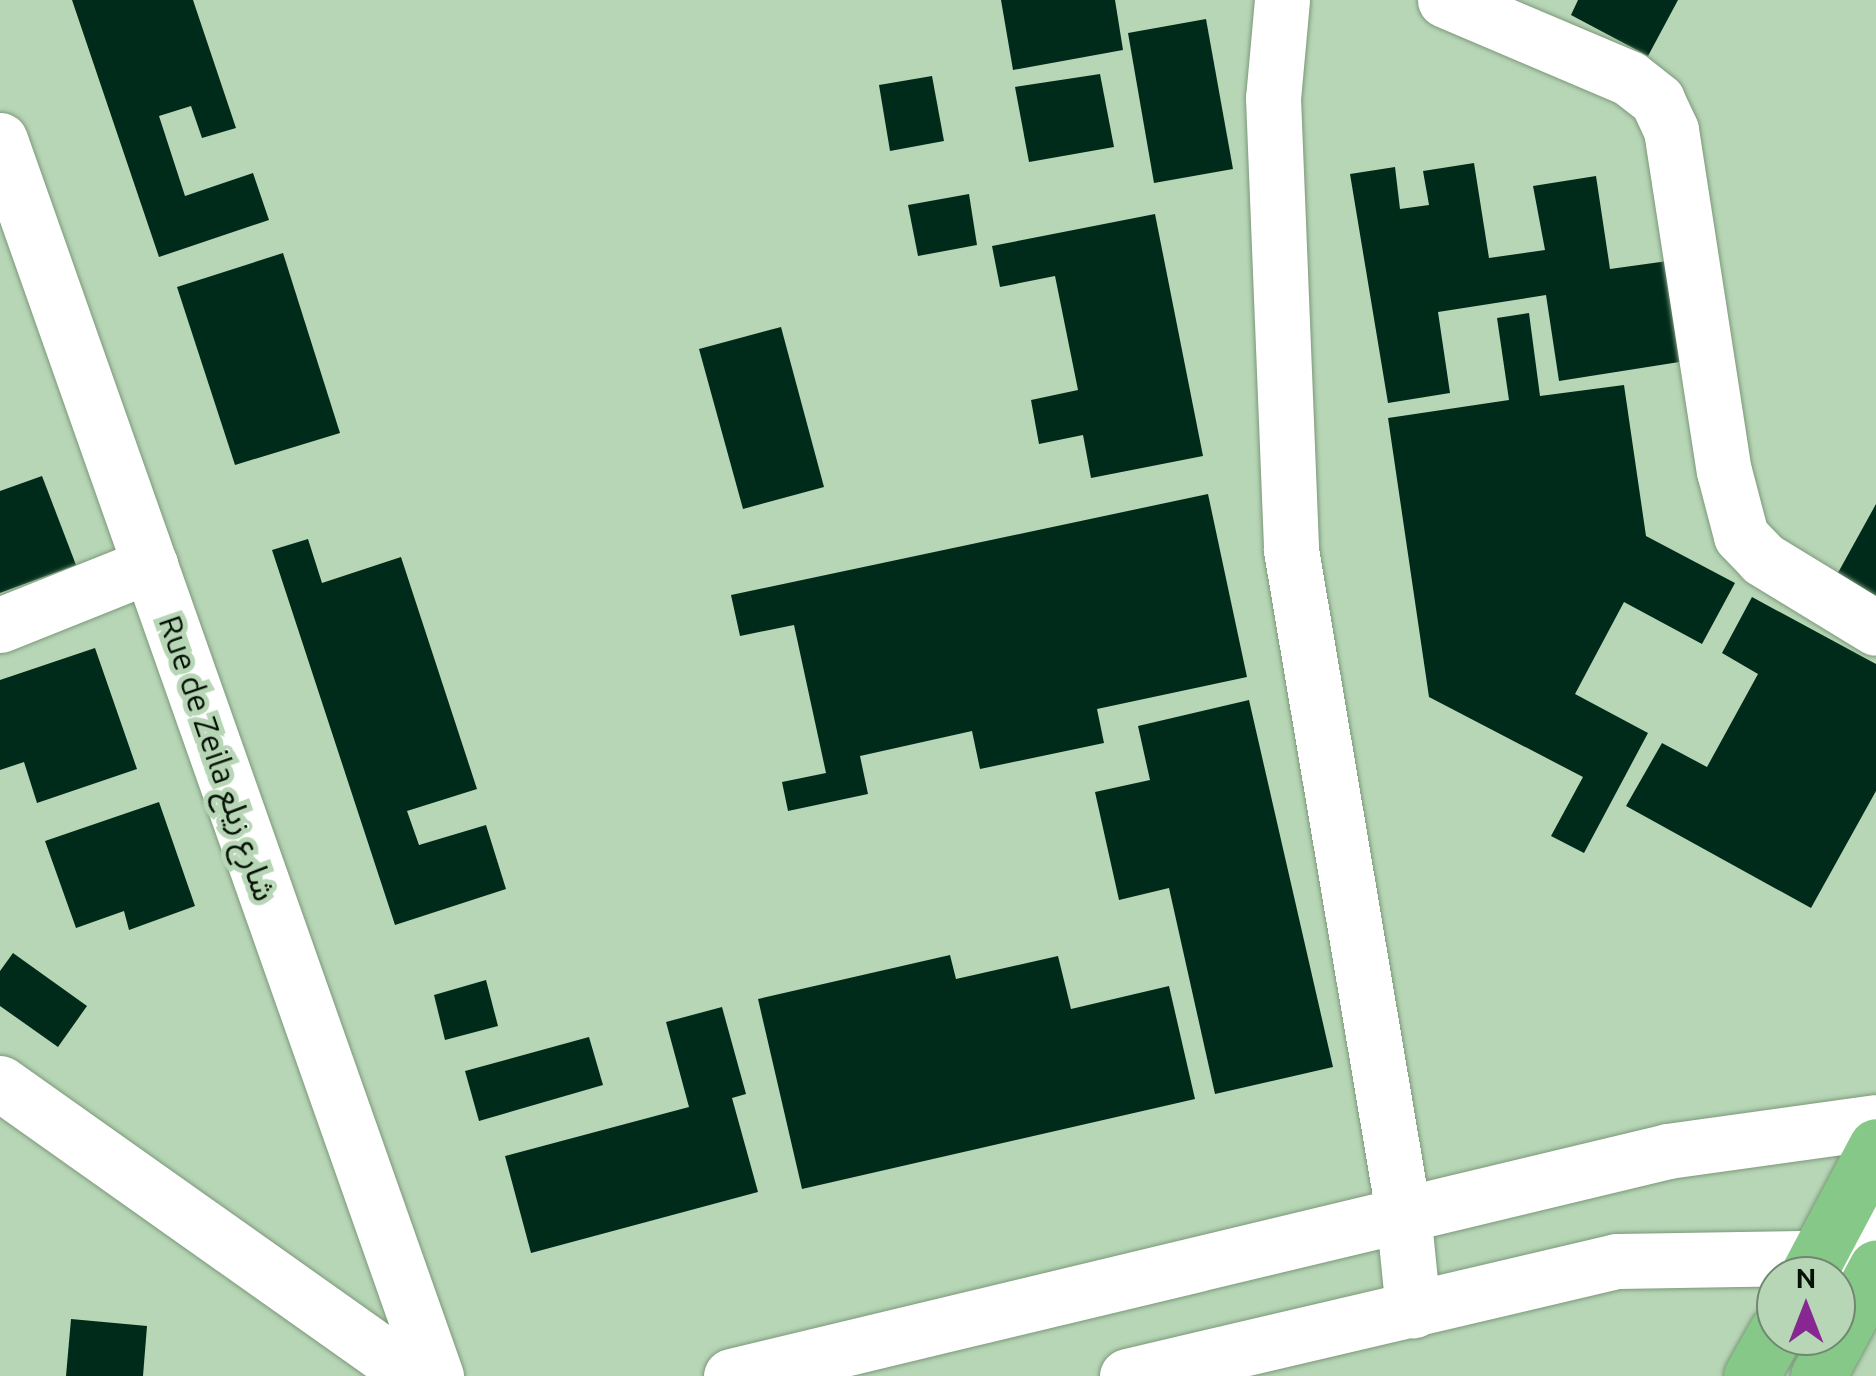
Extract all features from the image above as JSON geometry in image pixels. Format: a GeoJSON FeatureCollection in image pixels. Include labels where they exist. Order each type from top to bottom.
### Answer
{"type":"FeatureCollection","features":[{"type":"Feature","properties":{"kind":"main road"},"geometry":{"type":"LineString","coordinates":[[1818,1256],[1876,1146]]}},
{"type":"Feature","properties":{"kind":"main road"},"geometry":{"type":"LineString","coordinates":[[1818,1376],[1876,1268]]}},
{"type":"Feature","properties":{"kind":"street"},"geometry":{"type":"LineString","coordinates":[[1282,0],[1273,98],[1291,550],[1402,1212],[1413,1310]]}},
{"type":"Feature","properties":{"kind":"street"},"geometry":{"type":"LineString","coordinates":[[1444,0],[1628,78],[1657,100],[1671,130],[1724,471],[1741,536],[1763,558],[1876,628]]}},
{"type":"Feature","properties":{"kind":"street","name":"Rue de Zeila شارع زيلع"},"geometry":{"type":"LineString","coordinates":[[0,140],[436,1376]]}},
{"type":"Feature","properties":{"kind":"street"},"geometry":{"type":"LineString","coordinates":[[0,625],[150,566]]}},
{"type":"Feature","properties":{"kind":"street"},"geometry":{"type":"LineString","coordinates":[[0,1082],[414,1376]]}},
{"type":"Feature","properties":{"kind":"street"},"geometry":{"type":"LineString","coordinates":[[730,1376],[1668,1151],[1876,1122]]}},
{"type":"Feature","properties":{"kind":"street"},"geometry":{"type":"LineString","coordinates":[[1826,1256],[1876,1216]]}},
{"type":"Feature","properties":{"kind":"street"},"geometry":{"type":"LineString","coordinates":[[1127,1376],[1617,1261],[1756,1265]]}},
{"type":"Feature","properties":{"kind":"building"},"geometry":{"type":"Polygon","coordinates":[[[72,0],[193,0],[236,128],[202,138],[191,106],[159,116],[185,196],[253,173],[269,220],[159,257],[72,0]]]}},
{"type":"Feature","properties":{"kind":"building"},"geometry":{"type":"Polygon","coordinates":[[[1001,0],[1115,0],[1123,50],[1013,70],[1001,0]]]}},
{"type":"Feature","properties":{"kind":"building"},"geometry":{"type":"Polygon","coordinates":[[[1578,0],[1678,0],[1648,56],[1571,15],[1578,0]]]}},
{"type":"Feature","properties":{"kind":"building"},"geometry":{"type":"Polygon","coordinates":[[[1206,19],[1233,169],[1154,183],[1128,33],[1206,19]]]}},
{"type":"Feature","properties":{"kind":"building"},"geometry":{"type":"Polygon","coordinates":[[[1100,74],[1114,147],[1029,162],[1015,87],[1100,74]]]}},
{"type":"Feature","properties":{"kind":"building"},"geometry":{"type":"Polygon","coordinates":[[[932,76],[944,141],[890,151],[879,85],[932,76]]]}},
{"type":"Feature","properties":{"kind":"building"},"geometry":{"type":"Polygon","coordinates":[[[1474,163],[1489,258],[1545,250],[1533,186],[1596,176],[1610,269],[1675,260],[1692,360],[1559,381],[1546,295],[1438,312],[1450,393],[1388,403],[1350,174],[1395,167],[1400,209],[1429,205],[1423,171],[1474,163]]]}},
{"type":"Feature","properties":{"kind":"building"},"geometry":{"type":"Polygon","coordinates":[[[969,194],[977,245],[918,256],[908,205],[969,194]]]}},
{"type":"Feature","properties":{"kind":"building"},"geometry":{"type":"Polygon","coordinates":[[[1155,214],[1203,456],[1091,478],[1083,435],[1039,444],[1031,400],[1078,390],[1055,276],[1000,287],[992,246],[1155,214]]]}},
{"type":"Feature","properties":{"kind":"building"},"geometry":{"type":"Polygon","coordinates":[[[283,253],[340,433],[235,465],[177,287],[283,253]]]}},
{"type":"Feature","properties":{"kind":"building"},"geometry":{"type":"Polygon","coordinates":[[[1529,313],[1540,396],[1624,385],[1646,536],[1735,583],[1702,644],[1624,602],[1575,694],[1648,733],[1584,853],[1551,836],[1583,777],[1429,697],[1388,418],[1509,400],[1497,318],[1529,313]]]}},
{"type":"Feature","properties":{"kind":"building"},"geometry":{"type":"Polygon","coordinates":[[[781,327],[824,487],[743,509],[699,349],[781,327]]]}},
{"type":"Feature","properties":{"kind":"building"},"geometry":{"type":"Polygon","coordinates":[[[42,476],[76,565],[0,593],[0,491],[42,476]]]}},
{"type":"Feature","properties":{"kind":"building"},"geometry":{"type":"Polygon","coordinates":[[[1208,494],[1247,677],[1097,709],[1104,743],[980,769],[972,731],[860,756],[868,794],[788,811],[782,782],[826,773],[794,625],[740,636],[731,595],[1208,494]]]}},
{"type":"Feature","properties":{"kind":"building"},"geometry":{"type":"Polygon","coordinates":[[[1876,504],[1876,603],[1834,580],[1876,504]]]}},
{"type":"Feature","properties":{"kind":"building"},"geometry":{"type":"Polygon","coordinates":[[[308,539],[322,583],[401,557],[477,789],[407,811],[419,845],[486,825],[506,889],[395,925],[272,550],[308,539]]]}},
{"type":"Feature","properties":{"kind":"building"},"geometry":{"type":"Polygon","coordinates":[[[1752,597],[1876,664],[1876,791],[1811,908],[1626,806],[1662,743],[1707,767],[1758,674],[1722,653],[1752,597]]]}},
{"type":"Feature","properties":{"kind":"building"},"geometry":{"type":"Polygon","coordinates":[[[95,648],[137,769],[37,803],[24,762],[0,770],[0,680],[95,648]]]}},
{"type":"Feature","properties":{"kind":"building"},"geometry":{"type":"Polygon","coordinates":[[[1249,700],[1333,1067],[1215,1094],[1169,888],[1119,900],[1095,792],[1150,780],[1138,726],[1249,700]]]}},
{"type":"Feature","properties":{"kind":"building"},"geometry":{"type":"Polygon","coordinates":[[[159,802],[195,906],[129,930],[124,911],[76,928],[45,841],[159,802]]]}},
{"type":"Feature","properties":{"kind":"building"},"geometry":{"type":"Polygon","coordinates":[[[13,953],[87,1006],[58,1047],[0,1006],[0,971],[13,953]]]}},
{"type":"Feature","properties":{"kind":"building"},"geometry":{"type":"Polygon","coordinates":[[[950,955],[956,979],[1058,956],[1071,1009],[1169,986],[1195,1099],[802,1189],[758,999],[950,955]]]}},
{"type":"Feature","properties":{"kind":"building"},"geometry":{"type":"Polygon","coordinates":[[[486,980],[498,1026],[445,1040],[434,995],[486,980]]]}},
{"type":"Feature","properties":{"kind":"building"},"geometry":{"type":"Polygon","coordinates":[[[722,1007],[746,1094],[732,1098],[758,1192],[531,1253],[505,1156],[689,1107],[666,1022],[722,1007]]]}},
{"type":"Feature","properties":{"kind":"building"},"geometry":{"type":"Polygon","coordinates":[[[589,1037],[603,1085],[479,1121],[465,1071],[589,1037]]]}},
{"type":"Feature","properties":{"kind":"building"},"geometry":{"type":"Polygon","coordinates":[[[71,1319],[147,1326],[143,1376],[66,1376],[71,1319]]]}}]}
